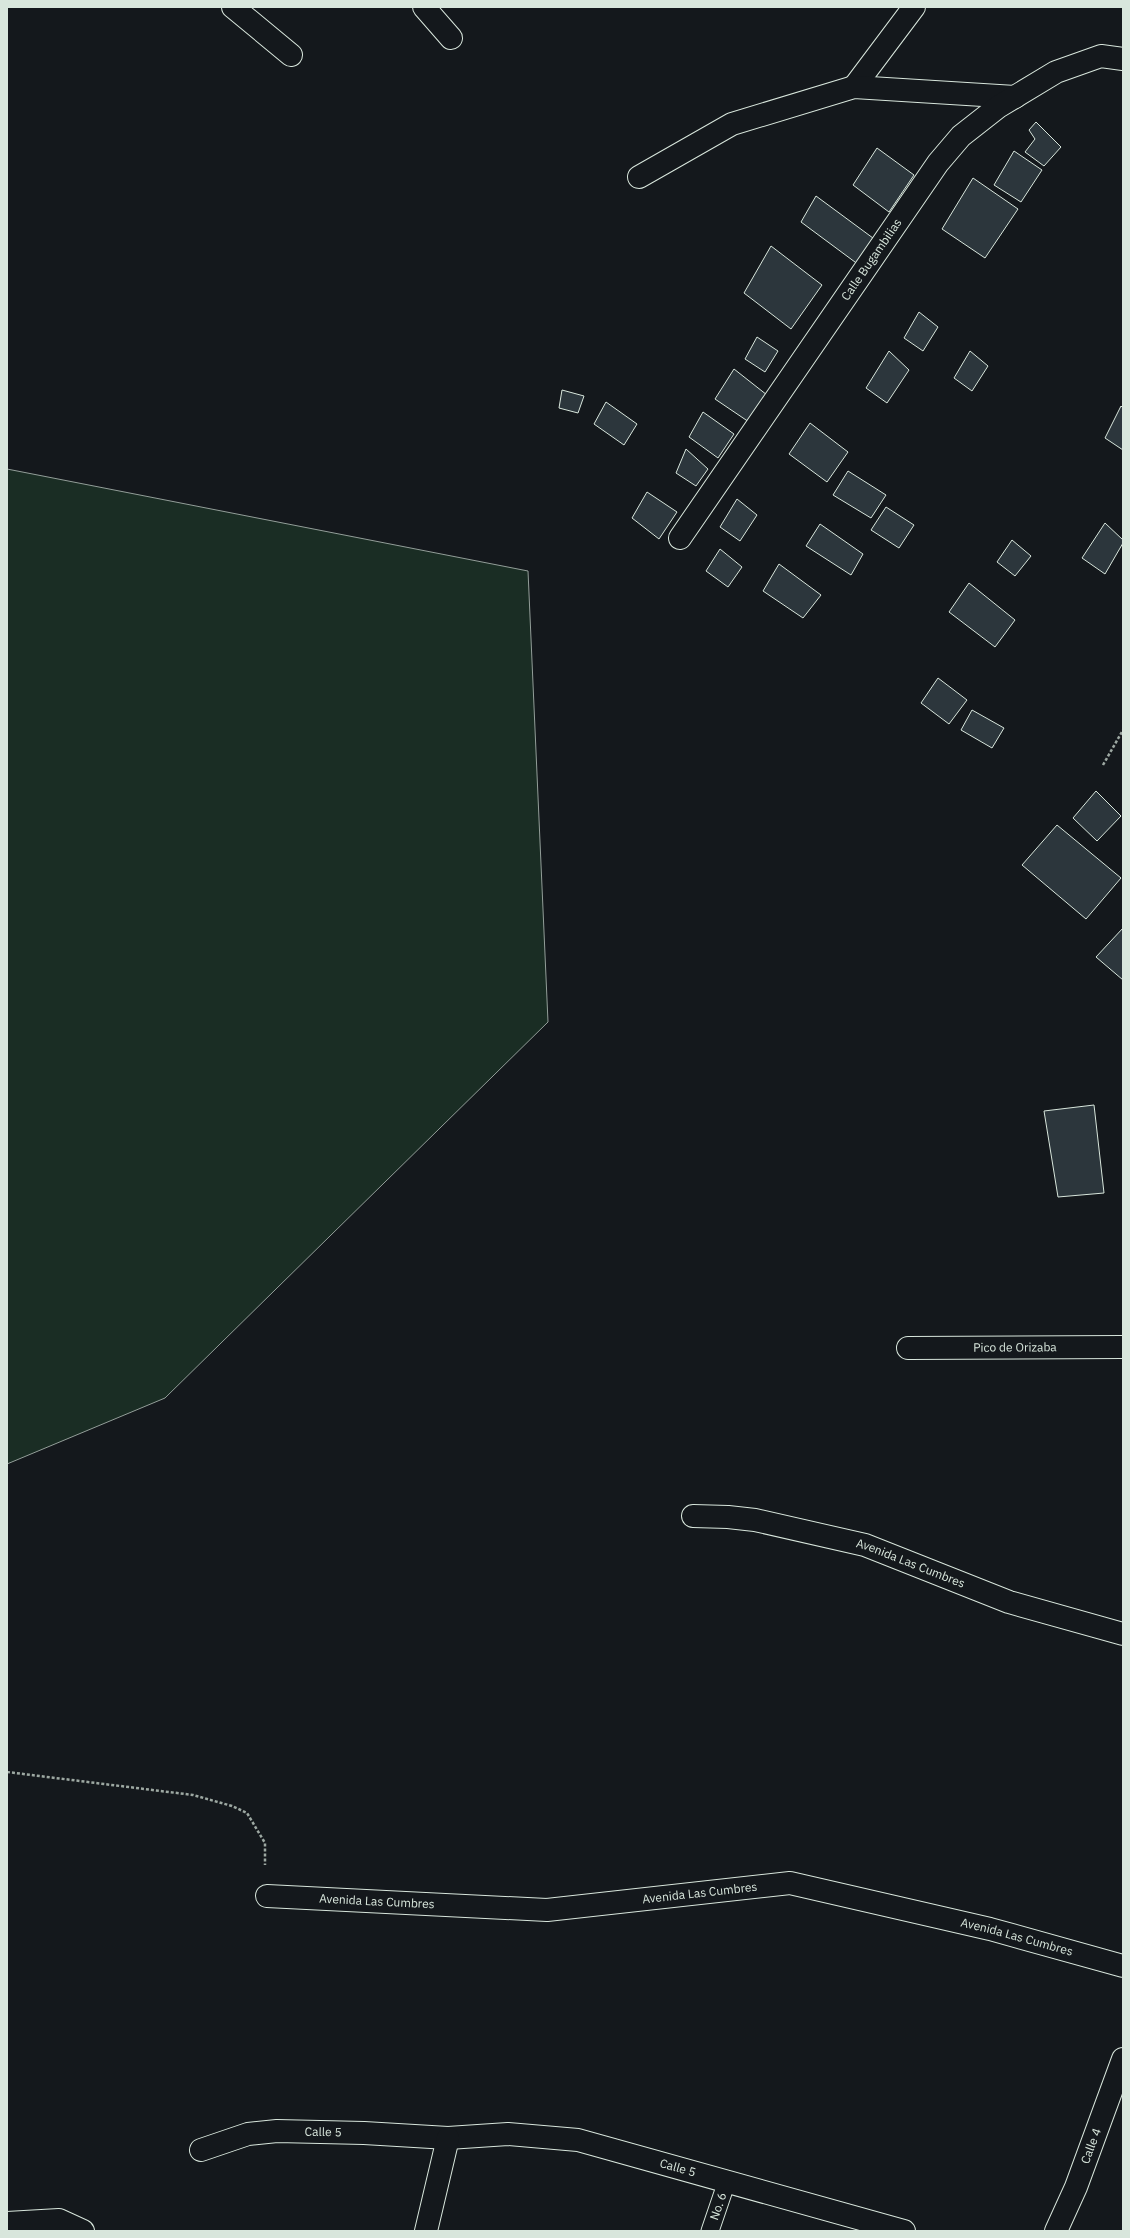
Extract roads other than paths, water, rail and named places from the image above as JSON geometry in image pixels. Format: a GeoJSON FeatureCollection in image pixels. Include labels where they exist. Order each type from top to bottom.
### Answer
{"type":"FeatureCollection","features":[{"type":"Feature","properties":{"kind":"street"},"geometry":{"type":"LineString","coordinates":[[233,7],[291,55]]}},
{"type":"Feature","properties":{"kind":"street"},"geometry":{"type":"LineString","coordinates":[[424,7],[451,38]]}},
{"type":"Feature","properties":{"kind":"street"},"geometry":{"type":"LineString","coordinates":[[854,87],[914,7]]}},
{"type":"Feature","properties":{"kind":"street","name":"Calle Bugambilias"},"geometry":{"type":"LineString","coordinates":[[680,538],[938,163],[961,136],[1015,97],[1056,72],[1101,56],[1123,59]]}},
{"type":"Feature","properties":{"kind":"street"},"geometry":{"type":"LineString","coordinates":[[639,177],[732,124],[854,87],[1015,97]]}},
{"type":"Feature","properties":{"kind":"street","name":"Pico de Orizaba"},"geometry":{"type":"LineString","coordinates":[[908,1348],[1123,1347]]}},
{"type":"Feature","properties":{"kind":"street","name":"Avenida Las Cumbres"},"geometry":{"type":"LineString","coordinates":[[693,1516],[728,1517],[754,1520],[865,1546],[1009,1602],[1123,1634]]}},
{"type":"Feature","properties":{"kind":"street","name":"Avenida Las Cumbres"},"geometry":{"type":"LineString","coordinates":[[267,1896],[547,1910],[790,1883],[990,1929],[1123,1966]]}},
{"type":"Feature","properties":{"kind":"street","name":"Calle 4"},"geometry":{"type":"LineString","coordinates":[[1056,2231],[1076,2187],[1123,2059]]}},
{"type":"Feature","properties":{"kind":"street","name":"Calle 5"},"geometry":{"type":"LineString","coordinates":[[201,2150],[248,2134],[277,2131],[364,2133],[448,2138],[508,2134],[578,2140],[904,2231]]}},
{"type":"Feature","properties":{"kind":"street"},"geometry":{"type":"LineString","coordinates":[[426,2231],[448,2138]]}},
{"type":"Feature","properties":{"kind":"street"},"geometry":{"type":"LineString","coordinates":[[7,2223],[59,2220],[83,2231]]}},
{"type":"Feature","properties":{"kind":"lane","name":"No. 6"},"geometry":{"type":"LineString","coordinates":[[710,2231],[727,2181]]}}]}
